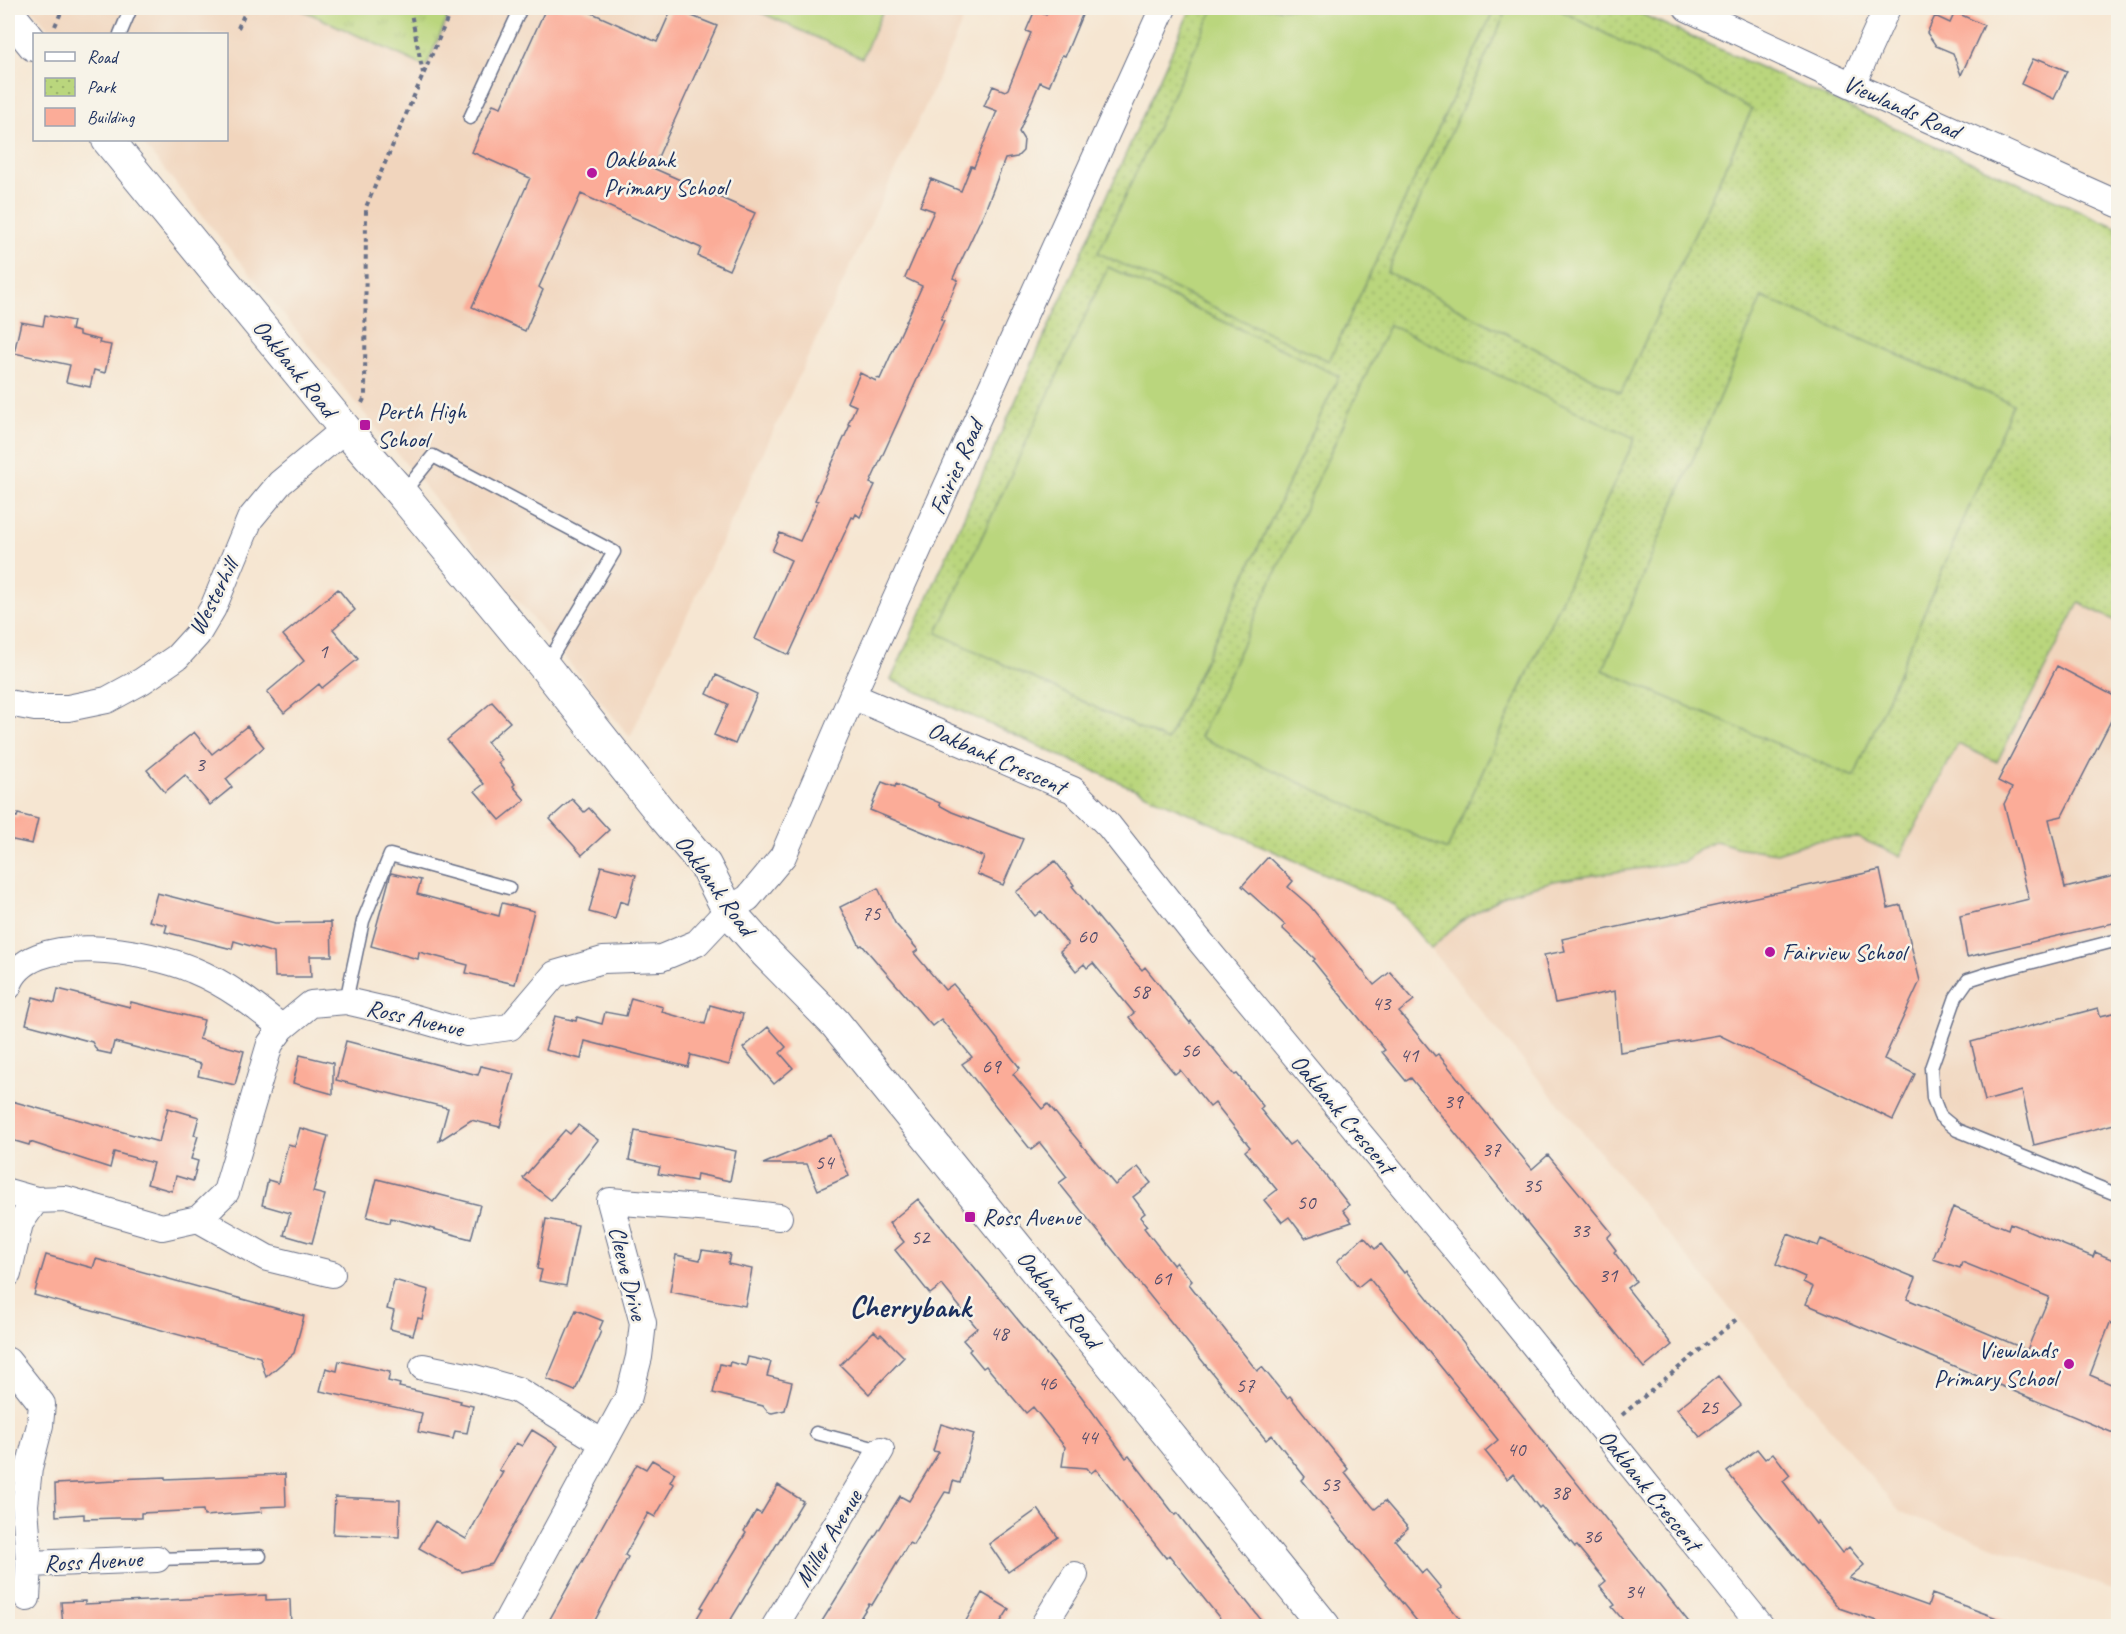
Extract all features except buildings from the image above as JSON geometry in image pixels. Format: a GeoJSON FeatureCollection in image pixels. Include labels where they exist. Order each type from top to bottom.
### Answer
{"type":"FeatureCollection","features":[{"type":"Feature","properties":{"kind":"street","name":"Fairies Road"},"geometry":{"type":"LineString","coordinates":[[728,910],[748,898],[783,856],[852,696],[1163,8]]}},
{"type":"Feature","properties":{"kind":"street","name":"Viewlands Road"},"geometry":{"type":"LineString","coordinates":[[1687,8],[2118,204]]}},
{"type":"Feature","properties":{"kind":"street"},"geometry":{"type":"LineString","coordinates":[[1852,85],[1887,8]]}},
{"type":"Feature","properties":{"kind":"street"},"geometry":{"type":"LineString","coordinates":[[8,13],[33,44]]}},
{"type":"Feature","properties":{"kind":"street","name":"Oakbank Road"},"geometry":{"type":"LineString","coordinates":[[109,141],[345,429],[402,494],[545,667],[705,865],[728,910],[835,1023],[1324,1626]]}},
{"type":"Feature","properties":{"kind":"street","name":"Westerhill"},"geometry":{"type":"LineString","coordinates":[[8,702],[35,708],[68,708],[107,700],[142,681],[177,657],[197,635],[213,608],[250,519],[280,483],[345,429]]}},
{"type":"Feature","properties":{"kind":"street","name":"Oakbank Crescent"},"geometry":{"type":"LineString","coordinates":[[852,696],[1073,790],[1109,826],[1210,953],[1490,1291],[1761,1626]]}},
{"type":"Feature","properties":{"kind":"street","name":"Ross Avenue"},"geometry":{"type":"LineString","coordinates":[[198,1219],[226,1192],[270,1044],[282,1028],[311,1004],[346,1001],[398,1013],[466,1033],[510,1027],[555,974],[603,960],[661,958],[697,943],[728,910]]}},
{"type":"Feature","properties":{"kind":"street"},"geometry":{"type":"LineString","coordinates":[[8,987],[19,969],[34,958],[62,951],[98,950],[148,956],[193,970],[242,996],[282,1028]]}},
{"type":"Feature","properties":{"kind":"street"},"geometry":{"type":"LineString","coordinates":[[8,1192],[36,1200],[64,1199],[162,1227],[198,1219],[267,1258],[332,1274]]}},
{"type":"Feature","properties":{"kind":"street"},"geometry":{"type":"LineString","coordinates":[[8,1274],[20,1223],[36,1200]]}},
{"type":"Feature","properties":{"kind":"street","name":"Cleeve Drive"},"geometry":{"type":"LineString","coordinates":[[504,1626],[629,1396],[639,1357],[643,1323],[610,1201],[779,1217]]}},
{"type":"Feature","properties":{"kind":"street","name":"Ross Avenue"},"geometry":{"type":"LineString","coordinates":[[8,1361],[42,1404],[40,1425],[29,1468],[25,1505],[29,1564],[27,1598]]}},
{"type":"Feature","properties":{"kind":"street"},"geometry":{"type":"LineString","coordinates":[[423,1367],[517,1390],[603,1443]]}},
{"type":"Feature","properties":{"kind":"street","name":"Miller Avenue"},"geometry":{"type":"LineString","coordinates":[[775,1626],[880,1450]]}},
{"type":"Feature","properties":{"kind":"street","name":"Ross Avenue"},"geometry":{"type":"LineString","coordinates":[[29,1564],[157,1558]]}},
{"type":"Feature","properties":{"kind":"street"},"geometry":{"type":"LineString","coordinates":[[1043,1626],[1075,1575]]}},
{"type":"Feature","properties":{"kind":"lane"},"geometry":{"type":"LineString","coordinates":[[120,33],[131,8]]}},
{"type":"Feature","properties":{"kind":"lane"},"geometry":{"type":"LineString","coordinates":[[470,118],[521,8]]}},
{"type":"Feature","properties":{"kind":"lane"},"geometry":{"type":"LineString","coordinates":[[402,494],[433,456],[614,552],[545,667]]}},
{"type":"Feature","properties":{"kind":"lane"},"geometry":{"type":"LineString","coordinates":[[346,1001],[363,921],[390,855],[509,888]]}},
{"type":"Feature","properties":{"kind":"lane"},"geometry":{"type":"LineString","coordinates":[[2118,940],[1968,980],[1956,997],[1937,1045],[1931,1068],[1933,1098],[1936,1107],[1940,1116],[1957,1130],[2118,1195]]}},
{"type":"Feature","properties":{"kind":"lane"},"geometry":{"type":"LineString","coordinates":[[816,1433],[880,1450]]}},
{"type":"Feature","properties":{"kind":"lane"},"geometry":{"type":"LineString","coordinates":[[157,1558],[260,1556]]}},
{"type":"Feature","properties":{"kind":"path"},"geometry":{"type":"LineString","coordinates":[[50,33],[63,8]]}},
{"type":"Feature","properties":{"kind":"path"},"geometry":{"type":"LineString","coordinates":[[238,28],[247,8]]}},
{"type":"Feature","properties":{"kind":"path"},"geometry":{"type":"LineString","coordinates":[[410,8],[424,73]]}},
{"type":"Feature","properties":{"kind":"path"},"geometry":{"type":"LineString","coordinates":[[345,429],[365,397],[366,207],[452,8]]}},
{"type":"Feature","properties":{"kind":"path"},"geometry":{"type":"LineString","coordinates":[[1603,1431],[1737,1319]]}},
{"type":"Feature","properties":{"kind":"shaded area"},"geometry":{"type":"Polygon","coordinates":[[[31,8],[968,8],[932,92],[630,737],[141,141],[228,141],[228,33],[52,33],[31,8]]]}},
{"type":"Feature","properties":{"kind":"shaded area"},"geometry":{"type":"Polygon","coordinates":[[[1191,8],[1628,8],[2118,228],[2118,1591],[1900,1512],[1394,906],[891,680],[1191,8]]]}},
{"type":"Feature","properties":{"kind":"green space"},"geometry":{"type":"Polygon","coordinates":[[[298,8],[452,8],[426,67],[298,8]]]}},
{"type":"Feature","properties":{"kind":"green space"},"geometry":{"type":"Polygon","coordinates":[[[751,8],[884,8],[862,58],[751,8]]]}},
{"type":"Feature","properties":{"kind":"green space"},"geometry":{"type":"Polygon","coordinates":[[[1191,8],[1628,8],[2118,228],[2118,622],[2079,603],[1997,762],[1958,744],[1900,856],[1859,838],[1816,840],[1777,853],[1736,847],[1716,841],[1701,848],[1683,862],[1553,881],[1507,894],[1460,922],[1431,949],[1394,905],[891,680],[1191,8]]]}},
{"type":"Feature","properties":{"kind":"green space"},"geometry":{"type":"Polygon","coordinates":[[[1214,8],[1495,8],[1329,361],[1098,253],[1214,8]]]}},
{"type":"Feature","properties":{"kind":"green space"},"geometry":{"type":"Polygon","coordinates":[[[1508,8],[1556,8],[1752,109],[1621,393],[1387,272],[1508,8]]]}},
{"type":"Feature","properties":{"kind":"green space"},"geometry":{"type":"Polygon","coordinates":[[[1108,267],[1339,376],[1167,741],[937,633],[1108,267]]]}},
{"type":"Feature","properties":{"kind":"green space"},"geometry":{"type":"Polygon","coordinates":[[[1762,297],[2013,404],[1854,777],[1603,670],[1762,297]]]}},
{"type":"Feature","properties":{"kind":"green space"},"geometry":{"type":"Polygon","coordinates":[[[1389,325],[1635,438],[1447,850],[1200,737],[1389,325]]]}},
{"type":"Feature","properties":{"kind":"place","name":"Oakbank Primary School"},"geometry":{"type":"Point","coordinates":[592,173]}},
{"type":"Feature","properties":{"kind":"place","name":"Perth High School"},"geometry":{"type":"Point","coordinates":[365,425]}},
{"type":"Feature","properties":{"kind":"place","name":"Fairview School"},"geometry":{"type":"Point","coordinates":[1770,952]}},
{"type":"Feature","properties":{"kind":"place","name":"Ross Avenue"},"geometry":{"type":"Point","coordinates":[970,1217]}},
{"type":"Feature","properties":{"kind":"place","name":"Viewlands Primary School"},"geometry":{"type":"Point","coordinates":[2069,1364]}},
{"type":"Feature","properties":{"kind":"district","name":"Cherrybank"},"geometry":{"type":"Point","coordinates":[910,1307]}}]}
